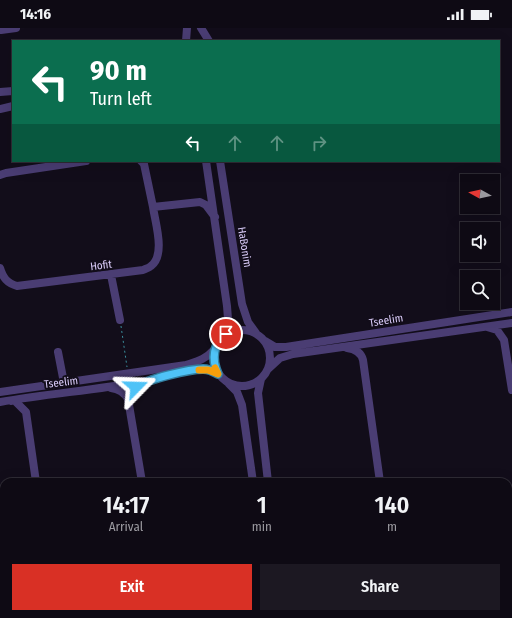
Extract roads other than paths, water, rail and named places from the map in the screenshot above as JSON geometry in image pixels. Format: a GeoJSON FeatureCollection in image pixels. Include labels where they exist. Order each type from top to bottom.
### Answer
{"type":"FeatureCollection","features":[{"type":"Feature","properties":{"kind":"street"},"geometry":{"type":"LineString","coordinates":[[1,30],[16,28]]}},
{"type":"Feature","properties":{"kind":"street"},"geometry":{"type":"LineString","coordinates":[[186,40],[187,28]]}},
{"type":"Feature","properties":{"kind":"street"},"geometry":{"type":"LineString","coordinates":[[201,28],[207,40]]}},
{"type":"Feature","properties":{"kind":"street"},"geometry":{"type":"LineString","coordinates":[[0,92],[12,91]]}},
{"type":"Feature","properties":{"kind":"street"},"geometry":{"type":"LineString","coordinates":[[0,109],[12,106]]}},
{"type":"Feature","properties":{"kind":"street"},"geometry":{"type":"LineString","coordinates":[[0,175],[79,162]]}},
{"type":"Feature","properties":{"kind":"street","name":"Hofit"},"geometry":{"type":"LineString","coordinates":[[0,268],[3,277],[9,284],[17,286],[111,275],[142,270],[152,266],[157,259],[160,249],[153,207],[144,164],[142,162]]}},
{"type":"Feature","properties":{"kind":"street"},"geometry":{"type":"LineString","coordinates":[[206,162],[227,306],[228,318],[226,334]]}},
{"type":"Feature","properties":{"kind":"street","name":"HaBonim"},"geometry":{"type":"LineString","coordinates":[[220,162],[242,304],[248,322],[256,334]]}},
{"type":"Feature","properties":{"kind":"street"},"geometry":{"type":"LineString","coordinates":[[196,201],[205,195],[210,184]]}},
{"type":"Feature","properties":{"kind":"street"},"geometry":{"type":"LineString","coordinates":[[153,207],[196,201],[206,205],[215,217]]}},
{"type":"Feature","properties":{"kind":"street"},"geometry":{"type":"LineString","coordinates":[[111,275],[120,320]]}},
{"type":"Feature","properties":{"kind":"street","name":"Tseelim"},"geometry":{"type":"LineString","coordinates":[[265,341],[275,347],[286,347],[512,312]]}},
{"type":"Feature","properties":{"kind":"street"},"geometry":{"type":"LineString","coordinates":[[504,340],[507,331],[512,324]]}},
{"type":"Feature","properties":{"kind":"street","name":"Tseelim"},"geometry":{"type":"LineString","coordinates":[[268,369],[275,361],[286,356],[512,324]]}},
{"type":"Feature","properties":{"kind":"street"},"geometry":{"type":"LineString","coordinates":[[484,327],[497,330],[504,340],[512,390]]}},
{"type":"Feature","properties":{"kind":"street"},"geometry":{"type":"LineString","coordinates":[[251,478],[242,405],[237,392],[218,374],[214,362],[214,350],[221,339],[226,334],[241,330],[249,330],[265,341],[270,354],[268,369],[261,379],[258,394],[268,478]]}},
{"type":"Feature","properties":{"kind":"street"},"geometry":{"type":"LineString","coordinates":[[363,360],[366,349],[373,343]]}},
{"type":"Feature","properties":{"kind":"street"},"geometry":{"type":"LineString","coordinates":[[343,347],[355,349],[362,356],[379,478]]}},
{"type":"Feature","properties":{"kind":"street","name":"Tseelim"},"geometry":{"type":"LineString","coordinates":[[0,392],[190,363],[208,357],[214,350]]}},
{"type":"Feature","properties":{"kind":"street"},"geometry":{"type":"LineString","coordinates":[[58,352],[64,383]]}},
{"type":"Feature","properties":{"kind":"street","name":"Tseelim"},"geometry":{"type":"LineString","coordinates":[[0,402],[110,387],[198,370],[208,370],[218,374]]}},
{"type":"Feature","properties":{"kind":"street"},"geometry":{"type":"LineString","coordinates":[[228,383],[242,387],[249,386],[261,379]]}},
{"type":"Feature","properties":{"kind":"street"},"geometry":{"type":"LineString","coordinates":[[129,404],[130,397],[134,389],[146,381]]}},
{"type":"Feature","properties":{"kind":"street"},"geometry":{"type":"LineString","coordinates":[[110,387],[117,388],[122,392],[126,396],[129,404],[141,478]]}},
{"type":"Feature","properties":{"kind":"street"},"geometry":{"type":"LineString","coordinates":[[35,478],[26,412],[32,399],[39,396]]}},
{"type":"Feature","properties":{"kind":"street"},"geometry":{"type":"LineString","coordinates":[[0,402],[14,400],[26,412]]}}]}
